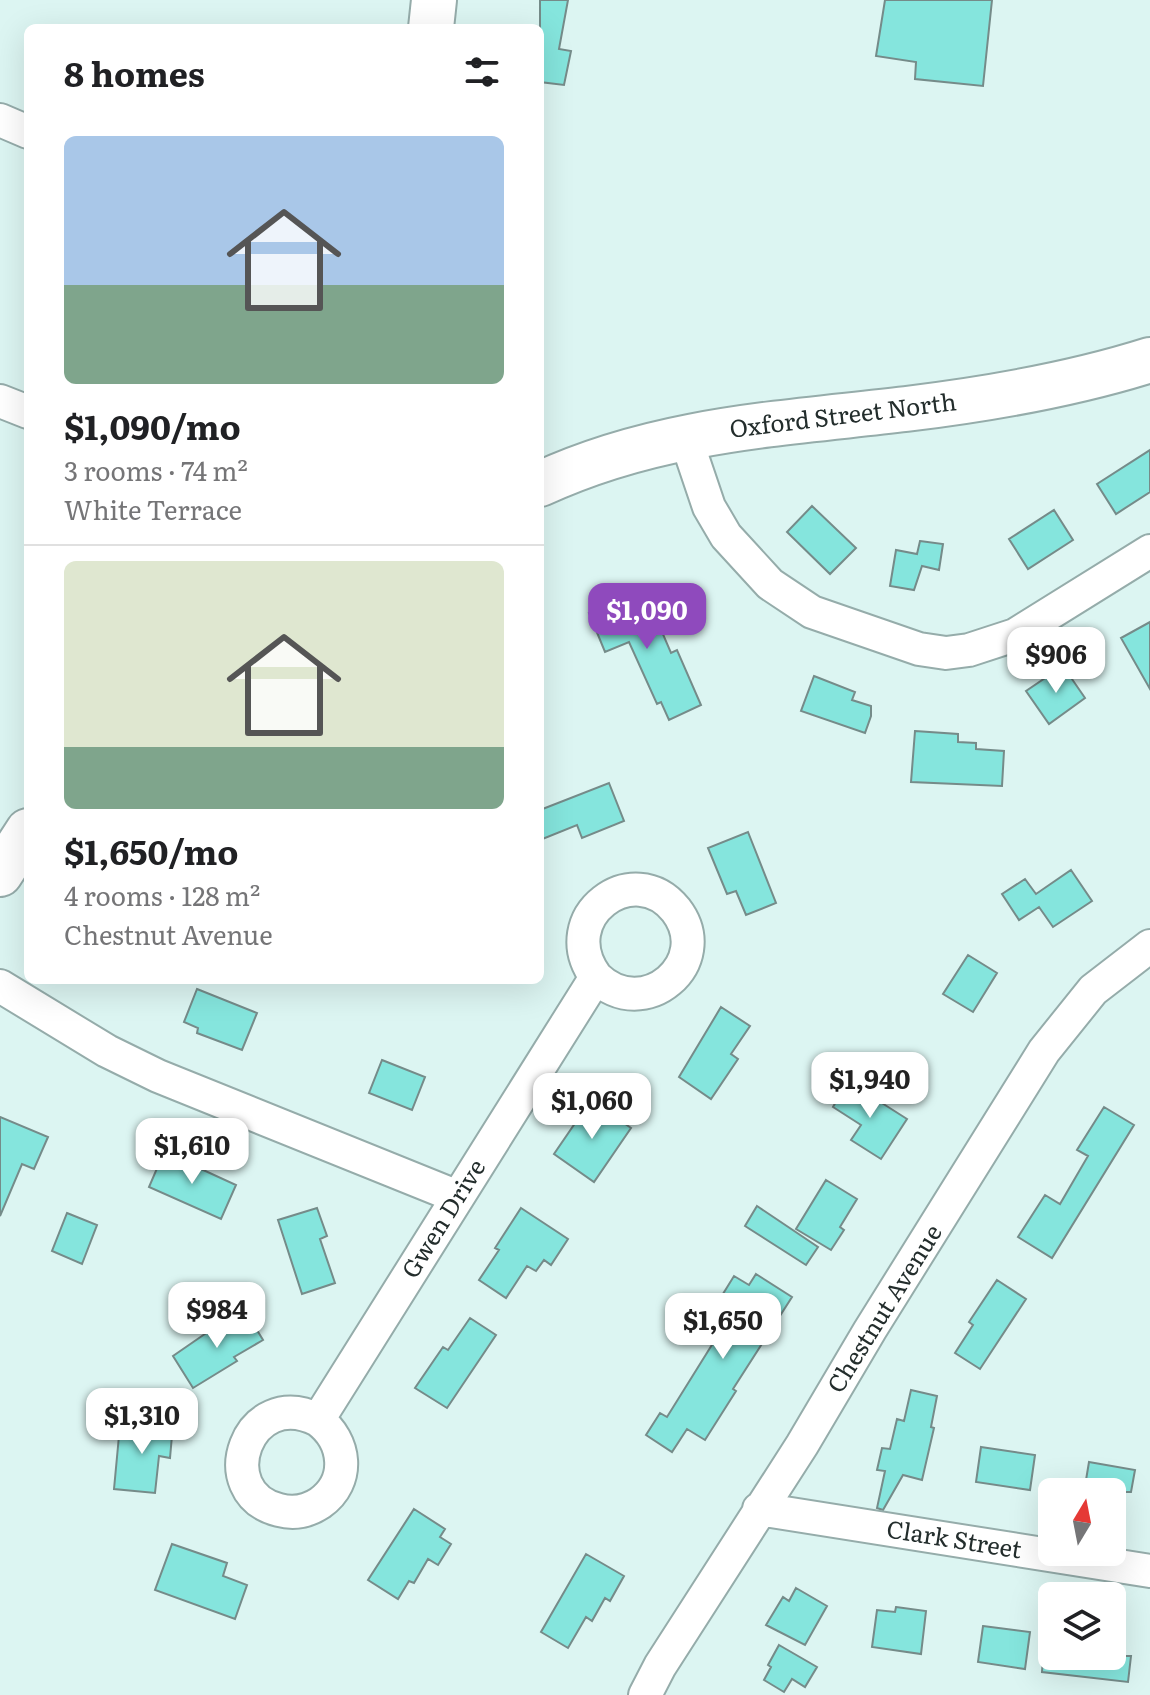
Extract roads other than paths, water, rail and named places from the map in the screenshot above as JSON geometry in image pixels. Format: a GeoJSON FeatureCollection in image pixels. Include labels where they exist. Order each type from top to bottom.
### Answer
{"type":"FeatureCollection","features":[{"type":"Feature","properties":{"kind":"street"},"geometry":{"type":"LineString","coordinates":[[431,24],[434,0]]}},
{"type":"Feature","properties":{"kind":"street"},"geometry":{"type":"LineString","coordinates":[[0,120],[24,130]]}},
{"type":"Feature","properties":{"kind":"street","name":"Oxford Street North"},"geometry":{"type":"LineString","coordinates":[[544,482],[623,452],[685,436],[973,400],[1100,375],[1150,360]]}},
{"type":"Feature","properties":{"kind":"street"},"geometry":{"type":"LineString","coordinates":[[0,401],[24,410]]}},
{"type":"Feature","properties":{"kind":"street"},"geometry":{"type":"LineString","coordinates":[[685,436],[709,507],[726,536],[770,584],[812,612],[919,649],[946,653],[969,650],[1015,635],[1150,551]]}},
{"type":"Feature","properties":{"kind":"street"},"geometry":{"type":"LineString","coordinates":[[0,874],[24,837]]}},
{"type":"Feature","properties":{"kind":"street","name":"Chestnut Avenue"},"geometry":{"type":"LineString","coordinates":[[645,1695],[660,1666],[802,1445],[1044,1051],[1093,990],[1124,963],[1150,946]]}},
{"type":"Feature","properties":{"kind":"street","name":"Gwen Drive"},"geometry":{"type":"LineString","coordinates":[[318,1420],[596,977]]}},
{"type":"Feature","properties":{"kind":"street"},"geometry":{"type":"LineString","coordinates":[[0,986],[107,1051],[158,1076],[458,1197]]}},
{"type":"Feature","properties":{"kind":"street","name":"Clark Street"},"geometry":{"type":"LineString","coordinates":[[759,1509],[1150,1571]]}}]}
